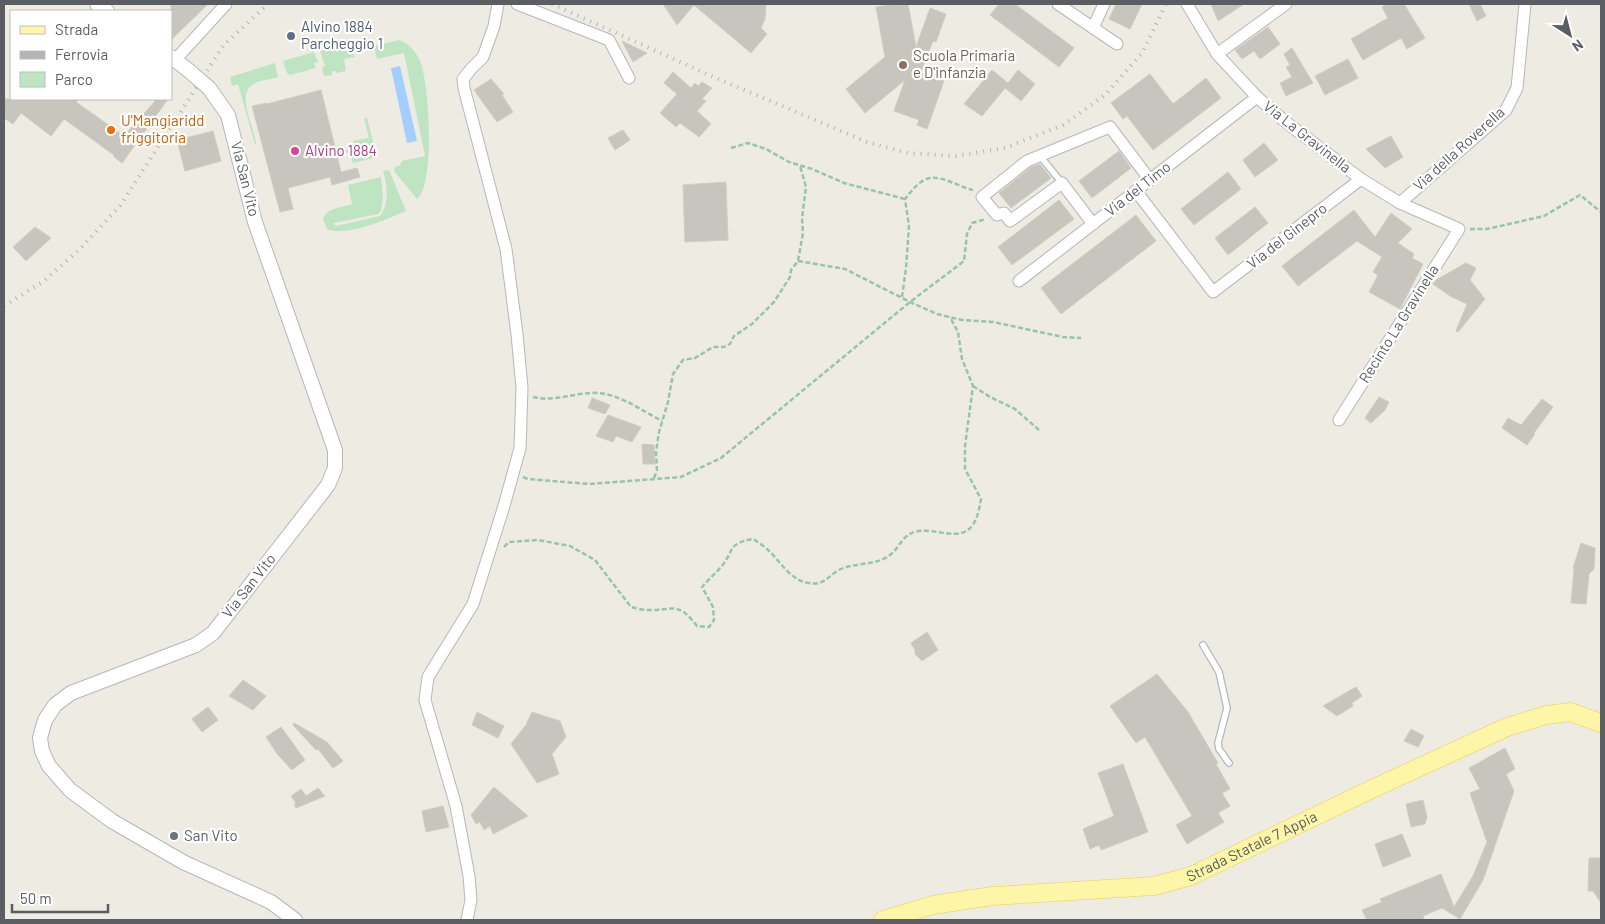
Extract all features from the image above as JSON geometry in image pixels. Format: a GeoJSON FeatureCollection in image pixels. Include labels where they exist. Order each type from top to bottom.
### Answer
{"type":"FeatureCollection","features":[{"type":"Feature","properties":{"kind":"main road","name":"Strada Statale 7 Appia"},"geometry":{"type":"LineString","coordinates":[[883,920],[933,905],[972,899],[1154,886],[1191,876],[1372,789],[1508,727],[1546,715],[1570,712],[1601,723]]}},
{"type":"Feature","properties":{"kind":"street"},"geometry":{"type":"LineString","coordinates":[[173,58],[226,4]]}},
{"type":"Feature","properties":{"kind":"street"},"geometry":{"type":"LineString","coordinates":[[467,920],[471,900],[468,867],[456,806],[425,700],[428,677],[473,604],[520,448],[522,395],[517,334],[506,249],[463,79],[483,57],[494,26],[498,4]]}},
{"type":"Feature","properties":{"kind":"street"},"geometry":{"type":"LineString","coordinates":[[517,4],[609,40],[629,78]]}},
{"type":"Feature","properties":{"kind":"street"},"geometry":{"type":"LineString","coordinates":[[1058,4],[1117,44]]}},
{"type":"Feature","properties":{"kind":"street"},"geometry":{"type":"LineString","coordinates":[[1093,28],[1104,4]]}},
{"type":"Feature","properties":{"kind":"street","name":"Via La Gravinella"},"geometry":{"type":"LineString","coordinates":[[1187,4],[1218,54],[1257,97],[1287,123],[1360,179],[1400,203],[1459,229]]}},
{"type":"Feature","properties":{"kind":"street"},"geometry":{"type":"LineString","coordinates":[[1195,4],[1195,17]]}},
{"type":"Feature","properties":{"kind":"street"},"geometry":{"type":"LineString","coordinates":[[1218,54],[1271,9],[1286,4]]}},
{"type":"Feature","properties":{"kind":"street","name":"Via della Roverella"},"geometry":{"type":"LineString","coordinates":[[1400,203],[1506,110],[1517,88],[1525,4]]}},
{"type":"Feature","properties":{"kind":"street","name":"Via San Vito"},"geometry":{"type":"LineString","coordinates":[[173,58],[209,88],[228,115],[256,222],[335,450],[334,468],[328,485],[213,633],[196,645],[71,693],[55,705],[45,720],[40,738],[42,751],[49,766],[70,790],[112,821],[183,862],[271,902],[296,920]]}},
{"type":"Feature","properties":{"kind":"street","name":"Via del Timo"},"geometry":{"type":"LineString","coordinates":[[1019,281],[1257,97]]}},
{"type":"Feature","properties":{"kind":"street"},"geometry":{"type":"LineString","coordinates":[[1093,224],[1062,183],[1010,222],[1004,214],[997,215],[982,196],[1027,162],[1110,127],[1150,180]]}},
{"type":"Feature","properties":{"kind":"street","name":"Via del Ginepro"},"geometry":{"type":"LineString","coordinates":[[1136,191],[1213,292],[1360,179]]}},
{"type":"Feature","properties":{"kind":"street","name":"Recinto La Gravinella"},"geometry":{"type":"LineString","coordinates":[[1339,420],[1459,229]]}},
{"type":"Feature","properties":{"kind":"lane"},"geometry":{"type":"LineString","coordinates":[[1040,156],[1062,183]]}},
{"type":"Feature","properties":{"kind":"lane"},"geometry":{"type":"LineString","coordinates":[[1203,645],[1219,672],[1228,708],[1218,743],[1219,749],[1228,763]]}},
{"type":"Feature","properties":{"kind":"path"},"geometry":{"type":"LineString","coordinates":[[731,148],[748,143],[766,149],[789,162],[844,183],[904,199]]}},
{"type":"Feature","properties":{"kind":"path"},"geometry":{"type":"LineString","coordinates":[[654,479],[657,470],[656,452],[673,374],[683,360],[695,358],[713,347],[724,347],[730,344],[734,336],[752,324],[774,302],[790,278],[791,270],[798,261],[804,234],[802,218],[806,187],[800,166]]}},
{"type":"Feature","properties":{"kind":"path"},"geometry":{"type":"LineString","coordinates":[[904,199],[922,180],[937,177],[962,188],[987,193]]}},
{"type":"Feature","properties":{"kind":"path"},"geometry":{"type":"LineString","coordinates":[[1459,229],[1487,230],[1544,216],[1580,195],[1601,212]]}},
{"type":"Feature","properties":{"kind":"path"},"geometry":{"type":"LineString","coordinates":[[902,298],[909,226],[904,199]]}},
{"type":"Feature","properties":{"kind":"path"},"geometry":{"type":"LineString","coordinates":[[513,472],[528,479],[589,484],[680,477],[722,458],[910,302],[964,261],[967,234],[972,223],[983,221],[995,213]]}},
{"type":"Feature","properties":{"kind":"path"},"geometry":{"type":"LineString","coordinates":[[798,261],[845,269],[937,314],[962,320],[993,322],[1063,337],[1080,338]]}},
{"type":"Feature","properties":{"kind":"path"},"geometry":{"type":"LineString","coordinates":[[491,548],[501,550],[509,542],[538,540],[570,546],[595,560],[631,607],[646,610],[673,607],[689,615],[697,626],[709,627],[714,620],[713,607],[702,587],[723,565],[731,548],[743,540],[753,539],[767,549],[792,576],[809,584],[826,582],[839,570],[878,561],[891,555],[907,535],[916,532],[929,530],[960,534],[969,529],[976,521],[981,499],[965,469],[965,446],[973,386],[962,359],[958,332],[950,317]]}},
{"type":"Feature","properties":{"kind":"path"},"geometry":{"type":"LineString","coordinates":[[973,386],[1015,409],[1039,430]]}},
{"type":"Feature","properties":{"kind":"path"},"geometry":{"type":"LineString","coordinates":[[522,395],[538,399],[560,398],[592,392],[615,397],[662,421]]}},
{"type":"Feature","properties":{"kind":"green space"},"geometry":{"type":"Polygon","coordinates":[[[399,40],[406,43],[418,57],[426,89],[429,154],[423,190],[417,199],[395,172],[394,168],[400,165],[402,161],[425,156],[404,53],[377,59],[374,46],[399,40]]]}},
{"type":"Feature","properties":{"kind":"green space"},"geometry":{"type":"Polygon","coordinates":[[[345,44],[355,57],[344,59],[346,71],[336,73],[332,71],[332,75],[324,76],[322,68],[325,66],[320,51],[345,44]]]}},
{"type":"Feature","properties":{"kind":"green space"},"geometry":{"type":"Polygon","coordinates":[[[314,52],[318,62],[314,63],[316,68],[290,75],[287,73],[283,61],[314,52]]]}},
{"type":"Feature","properties":{"kind":"green space"},"geometry":{"type":"Polygon","coordinates":[[[275,63],[278,77],[255,83],[248,90],[246,97],[246,105],[255,137],[255,144],[238,84],[232,86],[230,77],[275,63]]]}},
{"type":"Feature","properties":{"kind":"green space"},"geometry":{"type":"Polygon","coordinates":[[[364,118],[367,118],[377,157],[353,163],[350,152],[342,154],[341,151],[355,148],[353,141],[369,138],[364,118]]]}},
{"type":"Feature","properties":{"kind":"green space"},"geometry":{"type":"Polygon","coordinates":[[[389,170],[406,211],[356,229],[335,231],[327,229],[323,219],[328,212],[335,208],[352,204],[348,185],[381,177],[383,196],[381,211],[378,214],[334,224],[336,226],[380,216],[386,200],[383,171],[389,170]]]}},
{"type":"Feature","properties":{"kind":"water"},"geometry":{"type":"Polygon","coordinates":[[[400,66],[417,141],[407,143],[391,68],[400,66]]]}},
{"type":"Feature","properties":{"kind":"building"},"geometry":{"type":"Polygon","coordinates":[[[171,4],[208,4],[172,39],[171,4]]]}},
{"type":"Feature","properties":{"kind":"building"},"geometry":{"type":"Polygon","coordinates":[[[663,4],[766,4],[765,19],[761,28],[767,34],[751,53],[694,5],[677,25],[663,4]]]}},
{"type":"Feature","properties":{"kind":"building","name":"Scuola Primaria e D'infanzia"},"geometry":{"type":"Polygon","coordinates":[[[908,4],[916,47],[930,8],[946,14],[936,42],[933,41],[921,72],[944,81],[927,129],[917,125],[919,120],[894,111],[905,80],[865,113],[846,89],[885,57],[876,7],[908,4]]]}},
{"type":"Feature","properties":{"kind":"building"},"geometry":{"type":"Polygon","coordinates":[[[999,4],[1015,4],[1074,48],[1059,67],[990,15],[999,4]]]}},
{"type":"Feature","properties":{"kind":"building"},"geometry":{"type":"Polygon","coordinates":[[[1116,4],[1142,4],[1130,29],[1109,19],[1116,4]]]}},
{"type":"Feature","properties":{"kind":"building"},"geometry":{"type":"Polygon","coordinates":[[[1211,4],[1244,4],[1218,21],[1211,4]]]}},
{"type":"Feature","properties":{"kind":"building"},"geometry":{"type":"Polygon","coordinates":[[[1387,4],[1404,4],[1425,38],[1407,49],[1401,38],[1363,60],[1351,39],[1388,18],[1382,7],[1387,4]]]}},
{"type":"Feature","properties":{"kind":"building"},"geometry":{"type":"Polygon","coordinates":[[[1469,4],[1480,4],[1486,16],[1477,21],[1469,4]]]}},
{"type":"Feature","properties":{"kind":"building"},"geometry":{"type":"Polygon","coordinates":[[[1268,27],[1280,44],[1260,59],[1254,51],[1242,59],[1235,50],[1268,27]]]}},
{"type":"Feature","properties":{"kind":"building"},"geometry":{"type":"Polygon","coordinates":[[[622,41],[647,53],[633,62],[622,41]]]}},
{"type":"Feature","properties":{"kind":"building"},"geometry":{"type":"Polygon","coordinates":[[[1292,48],[1313,83],[1286,96],[1280,83],[1292,77],[1286,67],[1290,65],[1284,54],[1292,48]]]}},
{"type":"Feature","properties":{"kind":"building"},"geometry":{"type":"Polygon","coordinates":[[[1348,59],[1358,78],[1325,95],[1315,76],[1348,59]]]}},
{"type":"Feature","properties":{"kind":"building"},"geometry":{"type":"Polygon","coordinates":[[[992,70],[1008,83],[1018,70],[1035,84],[1021,101],[1005,88],[982,116],[964,104],[992,70]]]}},
{"type":"Feature","properties":{"kind":"building"},"geometry":{"type":"Polygon","coordinates":[[[673,72],[691,88],[695,83],[698,86],[702,82],[712,88],[702,99],[706,101],[697,111],[711,124],[699,137],[680,123],[676,127],[660,113],[677,94],[664,83],[673,72]]]}},
{"type":"Feature","properties":{"kind":"building"},"geometry":{"type":"Polygon","coordinates":[[[1150,74],[1173,104],[1206,78],[1221,98],[1153,150],[1127,116],[1123,119],[1111,103],[1150,74]]]}},
{"type":"Feature","properties":{"kind":"building"},"geometry":{"type":"Polygon","coordinates":[[[491,79],[504,94],[502,95],[513,112],[497,122],[474,90],[491,79]]]}},
{"type":"Feature","properties":{"kind":"building"},"geometry":{"type":"Polygon","coordinates":[[[321,90],[341,172],[357,168],[360,177],[332,185],[330,177],[288,188],[293,209],[280,212],[252,106],[321,90]]]}},
{"type":"Feature","properties":{"kind":"building"},"geometry":{"type":"Polygon","coordinates":[[[4,99],[77,100],[76,102],[124,136],[156,100],[167,100],[122,163],[114,155],[64,119],[51,136],[21,113],[13,124],[4,118],[4,99]]]}},
{"type":"Feature","properties":{"kind":"building"},"geometry":{"type":"Polygon","coordinates":[[[623,130],[630,140],[615,150],[608,138],[623,130]]]}},
{"type":"Feature","properties":{"kind":"building"},"geometry":{"type":"Polygon","coordinates":[[[213,131],[221,161],[185,171],[177,140],[213,131]]]}},
{"type":"Feature","properties":{"kind":"building"},"geometry":{"type":"Polygon","coordinates":[[[1391,136],[1403,157],[1385,168],[1366,149],[1391,136]]]}},
{"type":"Feature","properties":{"kind":"building"},"geometry":{"type":"Polygon","coordinates":[[[1264,143],[1278,160],[1255,177],[1243,160],[1264,143]]]}},
{"type":"Feature","properties":{"kind":"building"},"geometry":{"type":"Polygon","coordinates":[[[1119,151],[1131,168],[1092,198],[1079,181],[1119,151]]]}},
{"type":"Feature","properties":{"kind":"building"},"geometry":{"type":"Polygon","coordinates":[[[1040,164],[1051,178],[1011,208],[999,193],[1031,167],[1040,164]]]}},
{"type":"Feature","properties":{"kind":"building"},"geometry":{"type":"Polygon","coordinates":[[[1228,172],[1241,189],[1194,225],[1181,209],[1228,172]]]}},
{"type":"Feature","properties":{"kind":"building"},"geometry":{"type":"Polygon","coordinates":[[[726,182],[728,240],[685,242],[683,185],[726,182]]]}},
{"type":"Feature","properties":{"kind":"building"},"geometry":{"type":"Polygon","coordinates":[[[1059,200],[1074,219],[1012,265],[998,247],[1059,200]]]}},
{"type":"Feature","properties":{"kind":"building"},"geometry":{"type":"Polygon","coordinates":[[[1255,207],[1268,223],[1228,255],[1215,238],[1255,207]]]}},
{"type":"Feature","properties":{"kind":"building"},"geometry":{"type":"Polygon","coordinates":[[[1354,210],[1375,237],[1391,213],[1412,229],[1398,243],[1414,254],[1412,258],[1423,264],[1400,309],[1369,292],[1378,275],[1373,272],[1382,257],[1357,241],[1298,286],[1282,266],[1354,210]]]}},
{"type":"Feature","properties":{"kind":"building"},"geometry":{"type":"Polygon","coordinates":[[[1136,215],[1156,241],[1061,314],[1041,288],[1136,215]]]}},
{"type":"Feature","properties":{"kind":"building"},"geometry":{"type":"Polygon","coordinates":[[[35,227],[51,238],[26,261],[13,247],[35,227]]]}},
{"type":"Feature","properties":{"kind":"building"},"geometry":{"type":"Polygon","coordinates":[[[1466,263],[1476,268],[1470,280],[1485,299],[1458,332],[1456,331],[1467,304],[1450,296],[1433,284],[1436,280],[1466,263]]]}},
{"type":"Feature","properties":{"kind":"building"},"geometry":{"type":"Polygon","coordinates":[[[1379,397],[1389,402],[1385,410],[1371,423],[1365,418],[1379,397]]]}},
{"type":"Feature","properties":{"kind":"building"},"geometry":{"type":"Polygon","coordinates":[[[592,398],[610,405],[605,414],[588,408],[592,398]]]}},
{"type":"Feature","properties":{"kind":"building"},"geometry":{"type":"Polygon","coordinates":[[[1542,399],[1553,407],[1527,445],[1502,428],[1508,418],[1521,425],[1542,399]]]}},
{"type":"Feature","properties":{"kind":"building"},"geometry":{"type":"Polygon","coordinates":[[[608,415],[641,427],[632,442],[616,436],[613,442],[596,436],[608,415]]]}},
{"type":"Feature","properties":{"kind":"building"},"geometry":{"type":"Polygon","coordinates":[[[642,444],[654,445],[655,464],[643,464],[642,444]]]}},
{"type":"Feature","properties":{"kind":"building"},"geometry":{"type":"Polygon","coordinates":[[[1581,543],[1595,548],[1594,569],[1589,574],[1586,604],[1571,603],[1573,568],[1581,543]]]}},
{"type":"Feature","properties":{"kind":"building"},"geometry":{"type":"Polygon","coordinates":[[[927,632],[938,650],[922,661],[915,654],[911,643],[927,632]]]}},
{"type":"Feature","properties":{"kind":"building"},"geometry":{"type":"Polygon","coordinates":[[[1157,674],[1188,712],[1218,763],[1216,764],[1230,789],[1222,793],[1230,806],[1218,813],[1224,822],[1187,844],[1176,825],[1192,816],[1145,737],[1136,743],[1110,706],[1157,674]]]}},
{"type":"Feature","properties":{"kind":"building"},"geometry":{"type":"Polygon","coordinates":[[[243,680],[266,696],[253,710],[229,696],[243,680]]]}},
{"type":"Feature","properties":{"kind":"building"},"geometry":{"type":"Polygon","coordinates":[[[1356,687],[1362,696],[1352,703],[1353,706],[1337,716],[1323,706],[1356,687]]]}},
{"type":"Feature","properties":{"kind":"building"},"geometry":{"type":"Polygon","coordinates":[[[208,707],[218,720],[202,732],[192,719],[208,707]]]}},
{"type":"Feature","properties":{"kind":"building"},"geometry":{"type":"Polygon","coordinates":[[[477,712],[504,726],[498,738],[472,725],[477,712]]]}},
{"type":"Feature","properties":{"kind":"building"},"geometry":{"type":"Polygon","coordinates":[[[532,712],[560,721],[566,737],[552,754],[559,774],[537,783],[511,744],[526,725],[532,712]]]}},
{"type":"Feature","properties":{"kind":"building"},"geometry":{"type":"Polygon","coordinates":[[[294,723],[327,742],[343,761],[333,768],[318,749],[316,750],[293,725],[294,723]]]}},
{"type":"Feature","properties":{"kind":"building"},"geometry":{"type":"Polygon","coordinates":[[[281,727],[305,760],[292,770],[278,755],[266,737],[281,727]]]}},
{"type":"Feature","properties":{"kind":"building"},"geometry":{"type":"Polygon","coordinates":[[[1411,729],[1424,736],[1418,747],[1404,741],[1411,729]]]}},
{"type":"Feature","properties":{"kind":"building"},"geometry":{"type":"Polygon","coordinates":[[[1505,748],[1515,769],[1506,774],[1514,791],[1483,880],[1460,919],[1442,908],[1423,916],[1424,920],[1367,920],[1362,910],[1382,902],[1380,899],[1441,874],[1454,907],[1473,876],[1487,842],[1470,793],[1480,789],[1469,768],[1505,748]]]}},
{"type":"Feature","properties":{"kind":"building"},"geometry":{"type":"Polygon","coordinates":[[[1123,764],[1148,832],[1101,850],[1099,845],[1090,849],[1083,829],[1114,816],[1098,773],[1123,764]]]}},
{"type":"Feature","properties":{"kind":"building"},"geometry":{"type":"Polygon","coordinates":[[[494,787],[528,816],[493,834],[490,826],[484,830],[480,822],[476,824],[471,815],[494,787]]]}},
{"type":"Feature","properties":{"kind":"building"},"geometry":{"type":"Polygon","coordinates":[[[318,788],[325,796],[296,808],[294,804],[296,803],[291,796],[301,789],[306,796],[318,788]]]}},
{"type":"Feature","properties":{"kind":"building"},"geometry":{"type":"Polygon","coordinates":[[[1423,800],[1427,817],[1425,824],[1411,827],[1406,804],[1423,800]]]}},
{"type":"Feature","properties":{"kind":"building"},"geometry":{"type":"Polygon","coordinates":[[[443,806],[449,827],[426,832],[422,811],[443,806]]]}},
{"type":"Feature","properties":{"kind":"building"},"geometry":{"type":"Polygon","coordinates":[[[1402,834],[1411,856],[1383,867],[1375,844],[1402,834]]]}},
{"type":"Feature","properties":{"kind":"building"},"geometry":{"type":"Polygon","coordinates":[[[1589,858],[1601,858],[1601,903],[1593,891],[1588,891],[1589,858]]]}},
{"type":"Feature","properties":{"kind":"railway"},"geometry":{"type":"LineString","coordinates":[[4,306],[44,281],[81,248],[120,206],[223,46],[268,4]]}},
{"type":"Feature","properties":{"kind":"railway"},"geometry":{"type":"LineString","coordinates":[[552,4],[709,75],[867,142],[908,153],[956,156],[1005,148],[1063,125],[1105,95],[1142,53],[1166,4]]}},
{"type":"Feature","properties":{"kind":"place","name":"Alvino 1884 Parcheggio 1"},"geometry":{"type":"Point","coordinates":[291,36]}},
{"type":"Feature","properties":{"kind":"place","name":"Scuola Primaria e D'infanzia"},"geometry":{"type":"Point","coordinates":[903,65]}},
{"type":"Feature","properties":{"kind":"place","name":"U'Mangiaridd friggitoria"},"geometry":{"type":"Point","coordinates":[111,130]}},
{"type":"Feature","properties":{"kind":"place","name":"Alvino 1884"},"geometry":{"type":"Point","coordinates":[295,151]}},
{"type":"Feature","properties":{"kind":"place","name":"San Vito"},"geometry":{"type":"Point","coordinates":[174,836]}}]}
